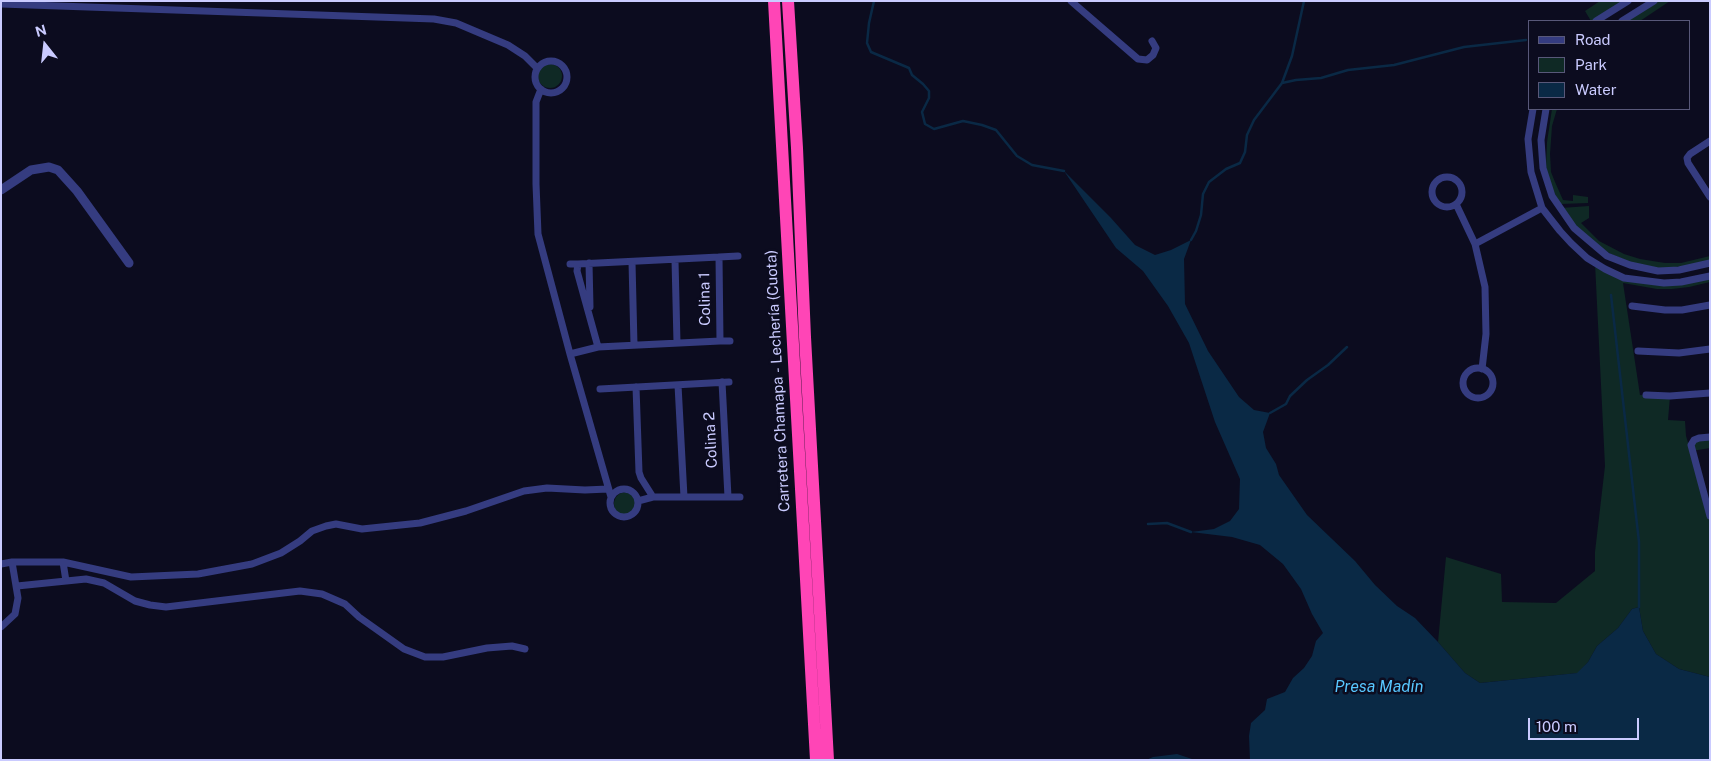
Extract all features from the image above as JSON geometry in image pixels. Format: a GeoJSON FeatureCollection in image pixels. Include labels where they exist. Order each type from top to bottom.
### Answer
{"type":"FeatureCollection","features":[{"type":"Feature","properties":{"kind":"highway","name":"Carretera Chamapa - Lechería (Cuota)"},"geometry":{"type":"LineString","coordinates":[[774,1],[821,741],[828,760]]}},
{"type":"Feature","properties":{"kind":"highway","name":"Carretera Chamapa - Lechería (Cuota)"},"geometry":{"type":"LineString","coordinates":[[788,1],[797,148],[821,741],[816,760]]}},
{"type":"Feature","properties":{"kind":"street"},"geometry":{"type":"LineString","coordinates":[[1071,1],[1138,58],[1147,60],[1153,55],[1156,48],[1152,41]]}},
{"type":"Feature","properties":{"kind":"street"},"geometry":{"type":"LineString","coordinates":[[1598,20],[1628,1]]}},
{"type":"Feature","properties":{"kind":"street"},"geometry":{"type":"LineString","coordinates":[[1624,20],[1654,1]]}},
{"type":"Feature","properties":{"kind":"street"},"geometry":{"type":"LineString","coordinates":[[1,4],[434,19],[456,23],[508,45],[525,56],[537,68]]}},
{"type":"Feature","properties":{"kind":"street"},"geometry":{"type":"LineString","coordinates":[[554,61],[562,65],[567,74],[566,83],[559,90],[550,92],[541,89],[536,83],[537,68],[544,62],[554,61]]}},
{"type":"Feature","properties":{"kind":"street"},"geometry":{"type":"LineString","coordinates":[[541,89],[536,102],[538,234],[611,497],[610,508],[615,514],[622,517],[633,514],[637,508],[636,497],[629,490],[622,489],[615,492],[611,497]]}},
{"type":"Feature","properties":{"kind":"street"},"geometry":{"type":"LineString","coordinates":[[1533,110],[1528,139],[1531,172],[1542,207],[1560,231],[1587,258],[1624,278],[1664,283],[1681,282],[1710,276]]}},
{"type":"Feature","properties":{"kind":"street"},"geometry":{"type":"LineString","coordinates":[[1546,110],[1541,140],[1543,168],[1552,196],[1574,228],[1590,243],[1607,256],[1630,265],[1658,271],[1679,270],[1710,262]]}},
{"type":"Feature","properties":{"kind":"street"},"geometry":{"type":"LineString","coordinates":[[1709,196],[1688,164],[1687,158],[1710,141]]}},
{"type":"Feature","properties":{"kind":"street"},"geometry":{"type":"LineString","coordinates":[[1,190],[31,170],[49,167],[58,170],[77,191],[129,262]]}},
{"type":"Feature","properties":{"kind":"street"},"geometry":{"type":"LineString","coordinates":[[1447,178],[1457,181],[1460,186],[1461,196],[1456,204],[1441,206],[1434,200],[1432,190],[1438,180],[1447,178]]}},
{"type":"Feature","properties":{"kind":"street"},"geometry":{"type":"LineString","coordinates":[[1475,244],[1542,207],[1546,195],[1552,196]]}},
{"type":"Feature","properties":{"kind":"street"},"geometry":{"type":"LineString","coordinates":[[1456,204],[1475,244],[1486,294],[1486,334],[1482,369]]}},
{"type":"Feature","properties":{"kind":"street"},"geometry":{"type":"LineString","coordinates":[[1542,207],[1548,214],[1555,213],[1558,207]]}},
{"type":"Feature","properties":{"kind":"street","name":"Colina 1"},"geometry":{"type":"LineString","coordinates":[[598,348],[574,264],[738,256]]}},
{"type":"Feature","properties":{"kind":"street","name":"Colina 1"},"geometry":{"type":"LineString","coordinates":[[719,257],[720,341]]}},
{"type":"Feature","properties":{"kind":"street","name":"Colina 1"},"geometry":{"type":"LineString","coordinates":[[675,260],[677,343]]}},
{"type":"Feature","properties":{"kind":"street"},"geometry":{"type":"LineString","coordinates":[[632,262],[634,345]]}},
{"type":"Feature","properties":{"kind":"street","name":"Colina 1"},"geometry":{"type":"LineString","coordinates":[[589,263],[590,317]]}},
{"type":"Feature","properties":{"kind":"street"},"geometry":{"type":"LineString","coordinates":[[1632,306],[1682,310],[1710,305]]}},
{"type":"Feature","properties":{"kind":"street","name":"Colina 1"},"geometry":{"type":"LineString","coordinates":[[570,354],[598,348],[634,345],[730,341]]}},
{"type":"Feature","properties":{"kind":"street"},"geometry":{"type":"LineString","coordinates":[[1638,351],[1680,353],[1710,349]]}},
{"type":"Feature","properties":{"kind":"street"},"geometry":{"type":"LineString","coordinates":[[1482,369],[1491,376],[1493,386],[1485,396],[1474,397],[1465,390],[1464,379],[1471,370],[1482,369]]}},
{"type":"Feature","properties":{"kind":"street","name":"Colina 2"},"geometry":{"type":"LineString","coordinates":[[600,389],[725,382],[728,497]]}},
{"type":"Feature","properties":{"kind":"street","name":"Colina 2"},"geometry":{"type":"LineString","coordinates":[[678,385],[684,497]]}},
{"type":"Feature","properties":{"kind":"street"},"geometry":{"type":"LineString","coordinates":[[636,387],[639,472],[653,497]]}},
{"type":"Feature","properties":{"kind":"street"},"geometry":{"type":"LineString","coordinates":[[1646,395],[1670,396],[1710,393]]}},
{"type":"Feature","properties":{"kind":"street"},"geometry":{"type":"LineString","coordinates":[[1710,437],[1694,440],[1691,445],[1710,516]]}},
{"type":"Feature","properties":{"kind":"street"},"geometry":{"type":"LineString","coordinates":[[636,497],[646,484]]}},
{"type":"Feature","properties":{"kind":"street"},"geometry":{"type":"LineString","coordinates":[[1,564],[12,562],[63,562],[131,577],[198,574],[252,564],[281,553],[312,531],[326,526],[336,524],[362,529],[420,523],[466,511],[524,492],[547,488],[608,489]]}},
{"type":"Feature","properties":{"kind":"street"},"geometry":{"type":"LineString","coordinates":[[636,497],[740,497]]}},
{"type":"Feature","properties":{"kind":"street"},"geometry":{"type":"LineString","coordinates":[[1,627],[15,614],[18,598],[12,562]]}},
{"type":"Feature","properties":{"kind":"street"},"geometry":{"type":"LineString","coordinates":[[63,562],[66,581]]}},
{"type":"Feature","properties":{"kind":"street"},"geometry":{"type":"LineString","coordinates":[[16,586],[86,579],[104,583],[136,601],[166,607],[300,591],[322,594],[345,604],[359,617],[404,649],[425,657],[443,657],[486,648],[512,646],[525,649]]}},
{"type":"Feature","properties":{"kind":"green space"},"geometry":{"type":"Polygon","coordinates":[[[1600,1],[1628,1],[1598,20],[1590,20],[1585,11],[1600,1]]]}},
{"type":"Feature","properties":{"kind":"green space"},"geometry":{"type":"Polygon","coordinates":[[[1654,1],[1670,1],[1642,20],[1624,20],[1654,1]]]}},
{"type":"Feature","properties":{"kind":"green space"},"geometry":{"type":"Polygon","coordinates":[[[550,64],[558,68],[562,76],[558,84],[550,88],[542,84],[538,76],[542,68],[550,64]]]}},
{"type":"Feature","properties":{"kind":"green space"},"geometry":{"type":"Polygon","coordinates":[[[1552,110],[1557,110],[1552,126],[1551,172],[1563,200],[1573,201],[1573,195],[1588,197],[1588,203],[1560,204],[1550,185],[1546,167],[1547,142],[1552,110]]]}},
{"type":"Feature","properties":{"kind":"green space"},"geometry":{"type":"Polygon","coordinates":[[[1589,206],[1589,218],[1581,223],[1599,241],[1624,254],[1665,263],[1681,263],[1710,256],[1710,261],[1661,269],[1634,264],[1611,254],[1592,242],[1580,231],[1561,208],[1589,206]]]}},
{"type":"Feature","properties":{"kind":"green space"},"geometry":{"type":"Polygon","coordinates":[[[1595,263],[1624,278],[1664,283],[1710,276],[1710,282],[1672,289],[1657,289],[1623,283],[1640,395],[1670,396],[1668,420],[1685,421],[1686,436],[1690,449],[1694,440],[1710,437],[1710,448],[1692,451],[1710,516],[1710,677],[1679,669],[1656,654],[1643,631],[1639,607],[1632,609],[1618,628],[1597,646],[1588,662],[1578,673],[1480,683],[1465,673],[1438,642],[1446,557],[1501,574],[1502,602],[1556,603],[1595,571],[1595,552],[1605,466],[1595,263]]]}},
{"type":"Feature","properties":{"kind":"green space"},"geometry":{"type":"Polygon","coordinates":[[[626,492],[634,496],[638,504],[634,512],[626,516],[618,512],[614,504],[618,496],[626,492]]]}},
{"type":"Feature","properties":{"kind":"water","name":"Presa Madín"},"geometry":{"type":"Polygon","coordinates":[[[1064,171],[1135,245],[1155,255],[1171,250],[1191,240],[1184,259],[1185,304],[1208,351],[1239,397],[1254,410],[1270,413],[1263,432],[1266,448],[1276,464],[1279,475],[1307,515],[1355,561],[1375,585],[1397,606],[1415,618],[1465,673],[1480,683],[1577,673],[1588,662],[1597,646],[1618,628],[1632,609],[1639,607],[1643,631],[1656,654],[1679,669],[1710,677],[1710,760],[1250,760],[1249,736],[1251,723],[1265,710],[1267,699],[1285,692],[1293,678],[1304,668],[1312,656],[1316,641],[1323,633],[1301,589],[1283,564],[1260,545],[1232,537],[1191,532],[1214,529],[1230,521],[1239,509],[1240,479],[1215,422],[1189,343],[1168,306],[1143,271],[1116,248],[1064,171]]]}},
{"type":"Feature","properties":{"kind":"water"},"geometry":{"type":"Polygon","coordinates":[[[1177,754],[1195,760],[1146,760],[1153,757],[1177,754]]]}},
{"type":"Feature","properties":{"kind":"waterway"},"geometry":{"type":"LineString","coordinates":[[874,1],[867,43],[871,52],[909,68],[912,75],[929,91],[929,98],[922,112],[925,124],[934,129],[963,121],[982,125],[996,130],[1017,156],[1032,165],[1064,171]]}},
{"type":"Feature","properties":{"kind":"waterway"},"geometry":{"type":"LineString","coordinates":[[1191,240],[1201,215],[1203,194],[1209,182],[1226,169],[1240,163],[1245,152],[1247,135],[1254,120],[1282,83],[1292,56],[1304,1]]}},
{"type":"Feature","properties":{"kind":"waterway"},"geometry":{"type":"LineString","coordinates":[[1282,83],[1321,78],[1348,70],[1394,65],[1464,47],[1526,40]]}},
{"type":"Feature","properties":{"kind":"waterway"},"geometry":{"type":"LineString","coordinates":[[1611,295],[1639,542],[1639,607]]}},
{"type":"Feature","properties":{"kind":"waterway"},"geometry":{"type":"LineString","coordinates":[[1270,413],[1286,404],[1290,396],[1307,380],[1328,365],[1347,347]]}},
{"type":"Feature","properties":{"kind":"waterway"},"geometry":{"type":"LineString","coordinates":[[1148,524],[1167,523],[1191,532]]}}]}
